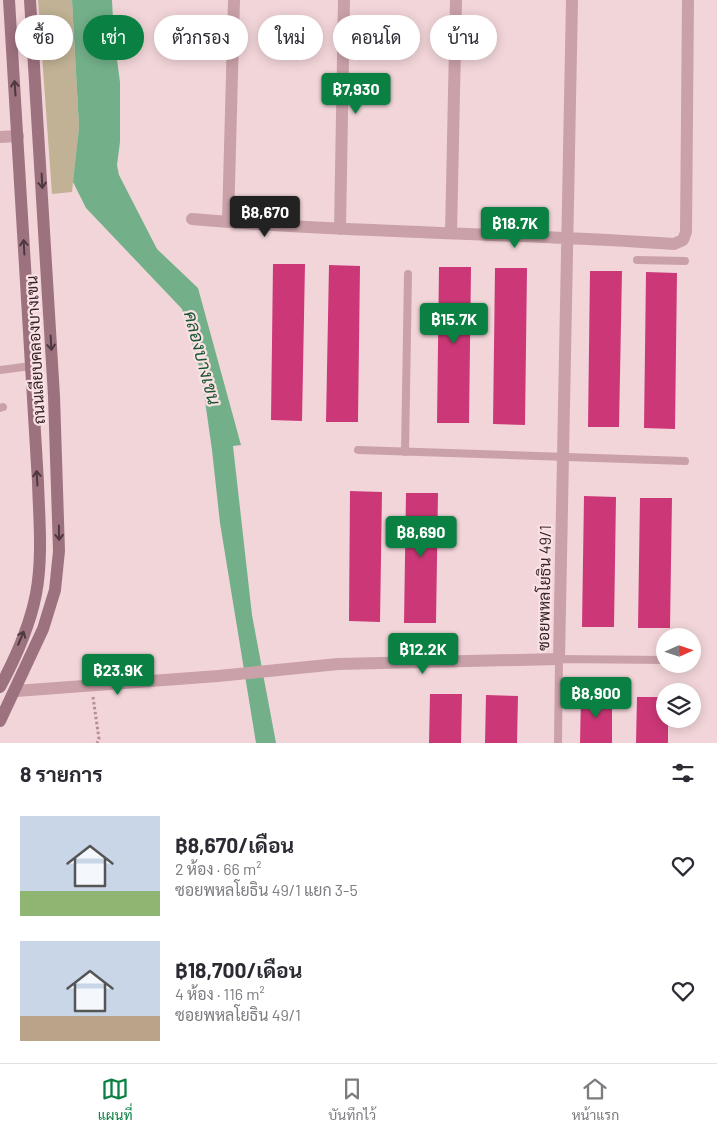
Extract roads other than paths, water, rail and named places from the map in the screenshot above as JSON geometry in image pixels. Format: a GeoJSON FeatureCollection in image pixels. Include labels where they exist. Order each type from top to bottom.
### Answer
{"type":"FeatureCollection","features":[{"type":"Feature","properties":{"kind":"main road","name":"ถนนเลียบคลองบางเขน"},"geometry":{"type":"LineString","coordinates":[[1,685],[24,633],[36,594],[40,555],[38,482],[9,0]]}},
{"type":"Feature","properties":{"kind":"main road","name":"ถนนเลียบคลองบางเขน"},"geometry":{"type":"LineString","coordinates":[[16,691],[43,629],[55,590],[59,551],[54,387],[30,0]]}},
{"type":"Feature","properties":{"kind":"main road"},"geometry":{"type":"LineString","coordinates":[[13,659],[27,666]]}},
{"type":"Feature","properties":{"kind":"main road"},"geometry":{"type":"LineString","coordinates":[[0,721],[16,691]]}},
{"type":"Feature","properties":{"kind":"street"},"geometry":{"type":"LineString","coordinates":[[228,222],[234,0]]}},
{"type":"Feature","properties":{"kind":"street"},"geometry":{"type":"LineString","coordinates":[[340,229],[344,0]]}},
{"type":"Feature","properties":{"kind":"street"},"geometry":{"type":"LineString","coordinates":[[451,233],[456,0]]}},
{"type":"Feature","properties":{"kind":"street","name":"ซอยพหลโยธิน 49/1"},"geometry":{"type":"LineString","coordinates":[[16,691],[218,676],[286,668],[357,663],[559,659],[572,0]]}},
{"type":"Feature","properties":{"kind":"street"},"geometry":{"type":"LineString","coordinates":[[192,219],[340,229],[674,244],[683,240],[686,232],[688,0]]}},
{"type":"Feature","properties":{"kind":"street"},"geometry":{"type":"LineString","coordinates":[[0,137],[18,136]]}},
{"type":"Feature","properties":{"kind":"lane"},"geometry":{"type":"LineString","coordinates":[[656,243],[656,260]]}},
{"type":"Feature","properties":{"kind":"lane"},"geometry":{"type":"LineString","coordinates":[[637,260],[685,261]]}},
{"type":"Feature","properties":{"kind":"lane"},"geometry":{"type":"LineString","coordinates":[[405,452],[408,274]]}},
{"type":"Feature","properties":{"kind":"lane"},"geometry":{"type":"LineString","coordinates":[[0,370],[31,366]]}},
{"type":"Feature","properties":{"kind":"lane"},"geometry":{"type":"LineString","coordinates":[[358,450],[685,461]]}},
{"type":"Feature","properties":{"kind":"lane"},"geometry":{"type":"LineString","coordinates":[[558,743],[559,659],[656,660]]}},
{"type":"Feature","properties":{"kind":"water","name":"คลองบางเขน"},"geometry":{"type":"Polygon","coordinates":[[[72,0],[112,0],[113,15],[83,15],[83,60],[117,60],[120,82],[120,142],[117,165],[119,175],[157,249],[198,288],[241,445],[233,446],[252,615],[276,743],[256,743],[220,523],[201,373],[182,309],[86,208],[73,182],[79,127],[72,0]]]}}]}
